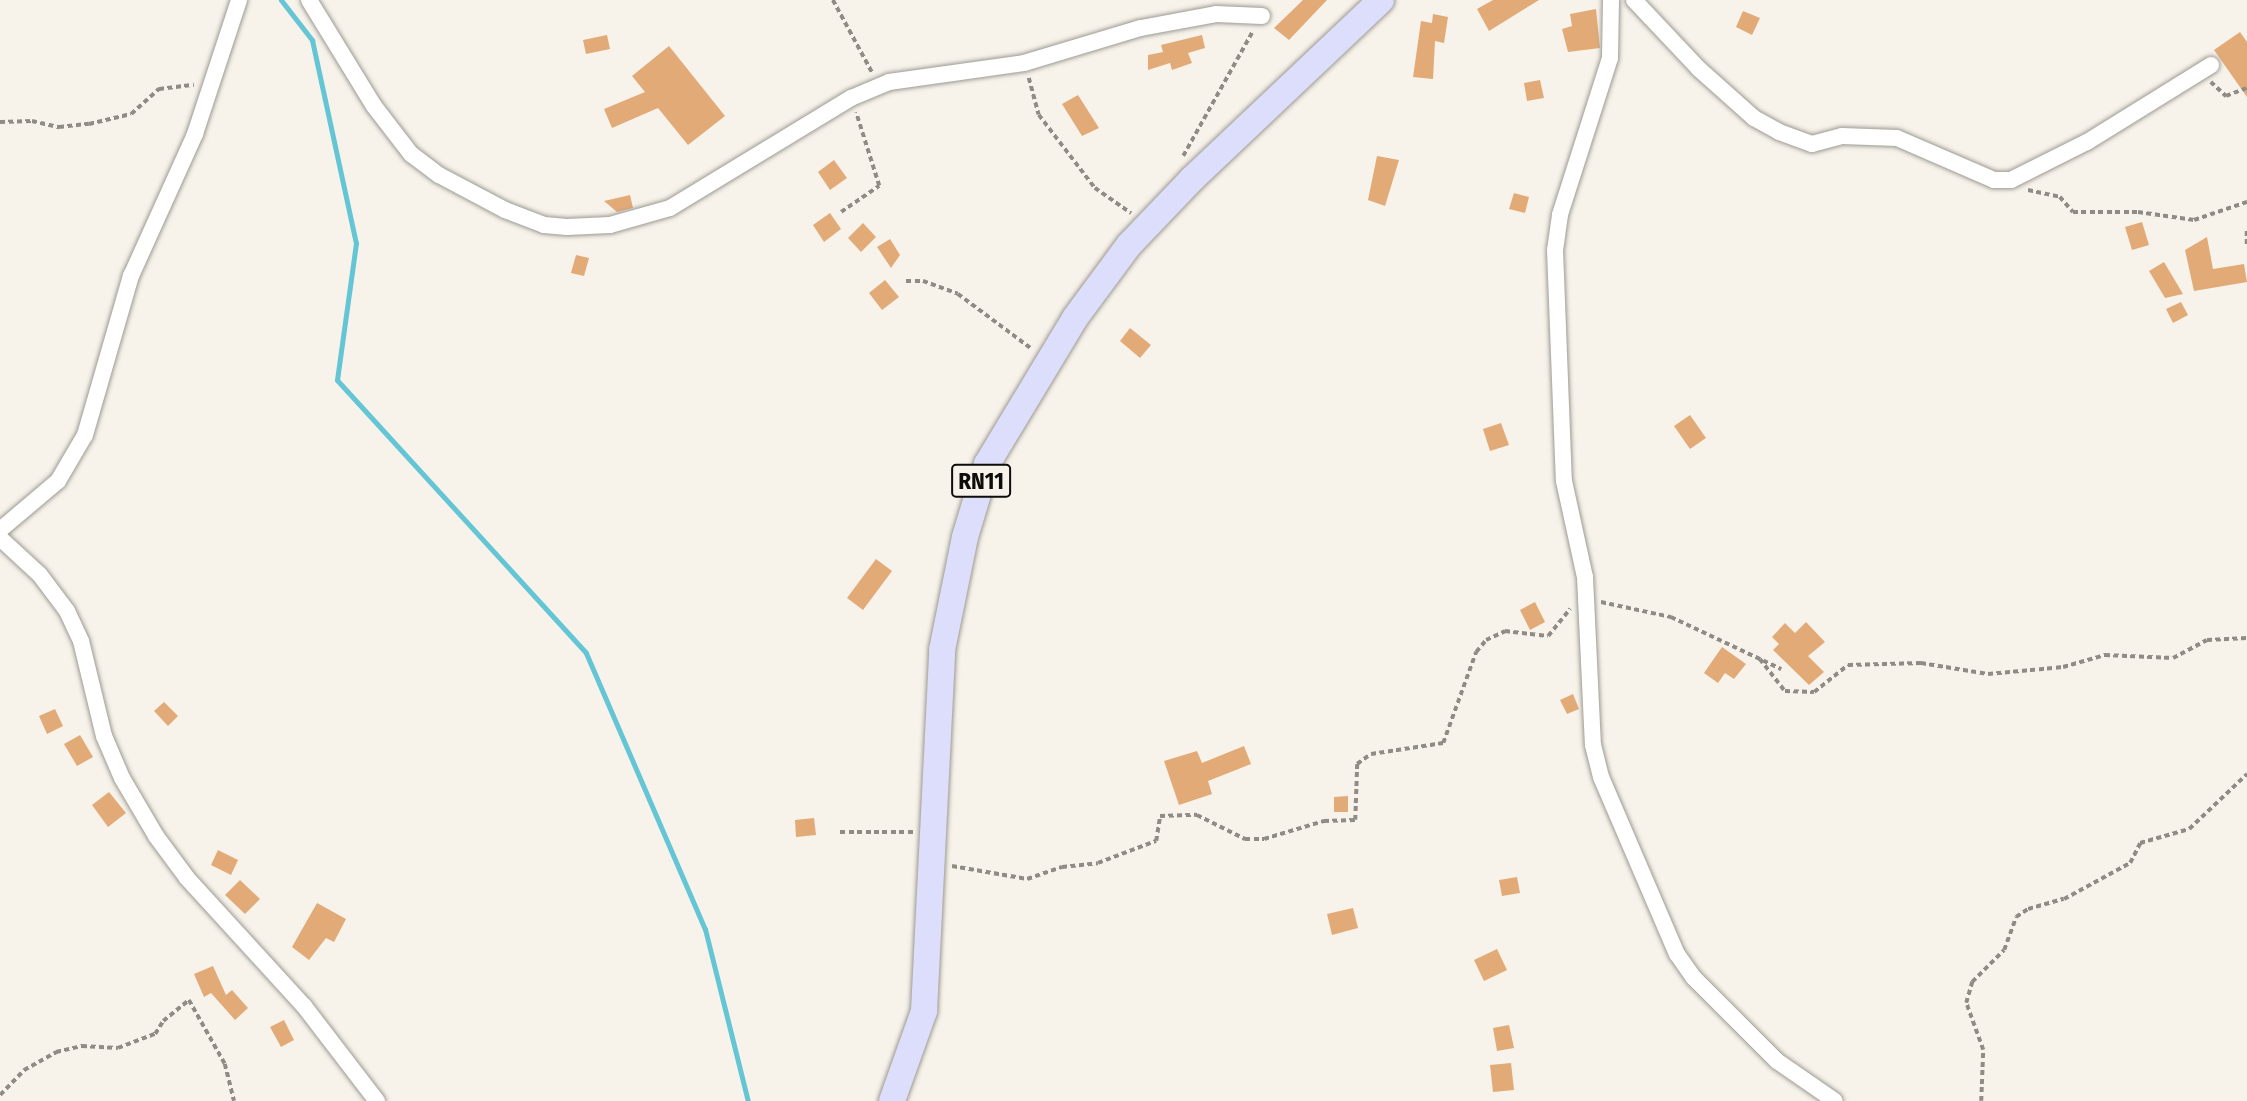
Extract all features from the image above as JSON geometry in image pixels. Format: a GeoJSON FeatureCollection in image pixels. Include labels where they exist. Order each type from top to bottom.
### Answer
{"type":"FeatureCollection","features":[{"type":"Feature","properties":{"kind":"main road","name":"RN11"},"geometry":{"type":"LineString","coordinates":[[892,1101],[924,1012],[942,650],[965,537],[987,464],[1075,318],[1148,225],[1192,179],[1381,0]]}},
{"type":"Feature","properties":{"kind":"street"},"geometry":{"type":"LineString","coordinates":[[0,530],[58,481],[78,450],[131,276],[195,134],[239,0]]}},
{"type":"Feature","properties":{"kind":"street"},"geometry":{"type":"LineString","coordinates":[[309,0],[374,106],[411,154],[450,181],[544,225],[592,227],[653,215],[692,197],[850,98],[880,85],[1024,63],[1134,29],[1216,14],[1262,16]]}},
{"type":"Feature","properties":{"kind":"street"},"geometry":{"type":"LineString","coordinates":[[1611,0],[1610,58],[1560,215],[1555,250],[1564,481],[1588,599],[1593,745],[1601,777],[1662,925],[1687,969],[1712,997],[1796,1078],[1835,1101]]}},
{"type":"Feature","properties":{"kind":"street"},"geometry":{"type":"LineString","coordinates":[[1634,0],[1699,69],[1754,118],[1779,132],[1812,144],[1842,136],[1897,138],[1994,180],[2011,180],[2087,142],[2204,68]]}},
{"type":"Feature","properties":{"kind":"street"},"geometry":{"type":"LineString","coordinates":[[0,538],[40,575],[68,611],[81,641],[104,736],[122,778],[156,836],[187,878],[304,1006],[377,1101]]}},
{"type":"Feature","properties":{"kind":"path"},"geometry":{"type":"LineString","coordinates":[[834,0],[880,85]]}},
{"type":"Feature","properties":{"kind":"path"},"geometry":{"type":"LineString","coordinates":[[1192,179],[1183,156],[1262,16]]}},
{"type":"Feature","properties":{"kind":"path"},"geometry":{"type":"LineString","coordinates":[[1024,63],[1039,115],[1095,188],[1148,225]]}},
{"type":"Feature","properties":{"kind":"path"},"geometry":{"type":"LineString","coordinates":[[2204,68],[2226,96],[2247,88]]}},
{"type":"Feature","properties":{"kind":"path"},"geometry":{"type":"LineString","coordinates":[[0,122],[32,121],[59,127],[89,124],[131,114],[159,89],[210,87]]}},
{"type":"Feature","properties":{"kind":"path"},"geometry":{"type":"LineString","coordinates":[[841,212],[879,186],[850,98]]}},
{"type":"Feature","properties":{"kind":"path"},"geometry":{"type":"LineString","coordinates":[[2011,180],[2029,190],[2060,197],[2073,212],[2138,212],[2194,220],[2247,202]]}},
{"type":"Feature","properties":{"kind":"path"},"geometry":{"type":"LineString","coordinates":[[2247,231],[2247,248]]}},
{"type":"Feature","properties":{"kind":"path"},"geometry":{"type":"LineString","coordinates":[[906,281],[923,281],[958,293],[1049,360]]}},
{"type":"Feature","properties":{"kind":"path"},"geometry":{"type":"LineString","coordinates":[[932,863],[1027,879],[1062,867],[1127,854],[1156,841],[1160,816],[1197,815],[1245,839],[1264,839],[1324,821],[1355,820],[1357,764],[1371,754],[1444,743],[1476,652],[1486,640],[1505,631],[1548,636],[1577,599],[1671,617],[1781,669]]}},
{"type":"Feature","properties":{"kind":"path"},"geometry":{"type":"LineString","coordinates":[[1759,658],[1785,691],[1814,692],[1848,665],[1921,663],[1988,674],[2063,667],[2105,655],[2173,658],[2207,640],[2247,638]]}},
{"type":"Feature","properties":{"kind":"path"},"geometry":{"type":"LineString","coordinates":[[1981,1101],[1983,1051],[1966,1003],[1972,982],[2004,950],[2016,917],[2028,909],[2064,899],[2130,863],[2140,843],[2189,830],[2247,774]]}},
{"type":"Feature","properties":{"kind":"path"},"geometry":{"type":"LineString","coordinates":[[840,832],[933,832]]}},
{"type":"Feature","properties":{"kind":"path"},"geometry":{"type":"LineString","coordinates":[[0,1095],[24,1070],[56,1052],[90,1045],[118,1048],[155,1034],[163,1021],[189,1000],[225,1064],[234,1101]]}},
{"type":"Feature","properties":{"kind":"building"},"geometry":{"type":"Polygon","coordinates":[[[1303,0],[1327,0],[1289,40],[1274,28],[1303,0]]]}},
{"type":"Feature","properties":{"kind":"building"},"geometry":{"type":"Polygon","coordinates":[[[1493,0],[1539,0],[1489,31],[1477,9],[1493,0]]]}},
{"type":"Feature","properties":{"kind":"building"},"geometry":{"type":"Polygon","coordinates":[[[1596,9],[1600,48],[1568,52],[1562,29],[1572,26],[1570,14],[1596,9]]]}},
{"type":"Feature","properties":{"kind":"building"},"geometry":{"type":"Polygon","coordinates":[[[1743,11],[1760,18],[1752,35],[1736,27],[1743,11]]]}},
{"type":"Feature","properties":{"kind":"building"},"geometry":{"type":"Polygon","coordinates":[[[1433,14],[1448,17],[1444,43],[1435,41],[1433,79],[1413,77],[1421,21],[1432,23],[1433,14]]]}},
{"type":"Feature","properties":{"kind":"building"},"geometry":{"type":"Polygon","coordinates":[[[2240,32],[2247,42],[2247,97],[2214,50],[2240,32]]]}},
{"type":"Feature","properties":{"kind":"building"},"geometry":{"type":"Polygon","coordinates":[[[607,35],[610,49],[586,54],[583,40],[607,35]]]}},
{"type":"Feature","properties":{"kind":"building"},"geometry":{"type":"Polygon","coordinates":[[[1202,35],[1205,48],[1188,53],[1192,63],[1172,70],[1170,63],[1148,70],[1148,55],[1163,52],[1161,45],[1202,35]]]}},
{"type":"Feature","properties":{"kind":"building"},"geometry":{"type":"Polygon","coordinates":[[[669,46],[725,116],[688,145],[658,108],[612,128],[604,109],[645,92],[632,76],[669,46]]]}},
{"type":"Feature","properties":{"kind":"building"},"geometry":{"type":"Polygon","coordinates":[[[1540,80],[1544,98],[1527,101],[1524,83],[1540,80]]]}},
{"type":"Feature","properties":{"kind":"building"},"geometry":{"type":"Polygon","coordinates":[[[1078,95],[1099,128],[1082,136],[1062,104],[1078,95]]]}},
{"type":"Feature","properties":{"kind":"building"},"geometry":{"type":"Polygon","coordinates":[[[1377,156],[1399,160],[1385,206],[1368,200],[1377,156]]]}},
{"type":"Feature","properties":{"kind":"building"},"geometry":{"type":"Polygon","coordinates":[[[834,160],[847,178],[830,190],[818,172],[834,160]]]}},
{"type":"Feature","properties":{"kind":"building"},"geometry":{"type":"Polygon","coordinates":[[[1514,193],[1529,197],[1525,213],[1509,209],[1514,193]]]}},
{"type":"Feature","properties":{"kind":"building"},"geometry":{"type":"Polygon","coordinates":[[[630,195],[633,208],[617,212],[604,201],[630,195]]]}},
{"type":"Feature","properties":{"kind":"building"},"geometry":{"type":"Polygon","coordinates":[[[830,213],[841,229],[824,242],[813,225],[830,213]]]}},
{"type":"Feature","properties":{"kind":"building"},"geometry":{"type":"Polygon","coordinates":[[[2142,222],[2149,245],[2132,250],[2125,227],[2142,222]]]}},
{"type":"Feature","properties":{"kind":"building"},"geometry":{"type":"Polygon","coordinates":[[[863,223],[876,237],[861,252],[848,238],[863,223]]]}},
{"type":"Feature","properties":{"kind":"building"},"geometry":{"type":"Polygon","coordinates":[[[2207,237],[2213,269],[2244,264],[2247,282],[2194,291],[2185,250],[2207,237]]]}},
{"type":"Feature","properties":{"kind":"building"},"geometry":{"type":"Polygon","coordinates":[[[890,239],[900,255],[891,268],[877,247],[890,239]]]}},
{"type":"Feature","properties":{"kind":"building"},"geometry":{"type":"Polygon","coordinates":[[[576,255],[589,258],[584,276],[571,273],[576,255]]]}},
{"type":"Feature","properties":{"kind":"building"},"geometry":{"type":"Polygon","coordinates":[[[2164,262],[2183,294],[2165,298],[2149,271],[2164,262]]]}},
{"type":"Feature","properties":{"kind":"building"},"geometry":{"type":"Polygon","coordinates":[[[885,280],[899,297],[882,310],[869,293],[885,280]]]}},
{"type":"Feature","properties":{"kind":"building"},"geometry":{"type":"Polygon","coordinates":[[[2181,302],[2188,315],[2173,323],[2166,309],[2181,302]]]}},
{"type":"Feature","properties":{"kind":"building"},"geometry":{"type":"Polygon","coordinates":[[[1130,328],[1151,345],[1140,358],[1120,341],[1130,328]]]}},
{"type":"Feature","properties":{"kind":"building"},"geometry":{"type":"Polygon","coordinates":[[[1690,415],[1706,438],[1690,449],[1674,426],[1690,415]]]}},
{"type":"Feature","properties":{"kind":"building"},"geometry":{"type":"Polygon","coordinates":[[[1501,423],[1509,445],[1490,451],[1483,429],[1501,423]]]}},
{"type":"Feature","properties":{"kind":"building"},"geometry":{"type":"Polygon","coordinates":[[[876,559],[892,571],[863,610],[847,598],[876,559]]]}},
{"type":"Feature","properties":{"kind":"building"},"geometry":{"type":"Polygon","coordinates":[[[1535,602],[1545,622],[1530,630],[1520,610],[1535,602]]]}},
{"type":"Feature","properties":{"kind":"building"},"geometry":{"type":"Polygon","coordinates":[[[1806,622],[1825,642],[1808,656],[1824,672],[1809,685],[1773,650],[1779,644],[1772,637],[1785,623],[1795,633],[1806,622]]]}},
{"type":"Feature","properties":{"kind":"building"},"geometry":{"type":"Polygon","coordinates":[[[1722,647],[1746,664],[1734,679],[1725,673],[1718,683],[1704,673],[1722,647]]]}},
{"type":"Feature","properties":{"kind":"building"},"geometry":{"type":"Polygon","coordinates":[[[1573,694],[1579,709],[1567,714],[1560,700],[1573,694]]]}},
{"type":"Feature","properties":{"kind":"building"},"geometry":{"type":"Polygon","coordinates":[[[164,702],[178,716],[168,726],[154,711],[164,702]]]}},
{"type":"Feature","properties":{"kind":"building"},"geometry":{"type":"Polygon","coordinates":[[[55,709],[63,726],[47,734],[39,716],[55,709]]]}},
{"type":"Feature","properties":{"kind":"building"},"geometry":{"type":"Polygon","coordinates":[[[80,735],[93,757],[77,766],[64,744],[80,735]]]}},
{"type":"Feature","properties":{"kind":"building"},"geometry":{"type":"Polygon","coordinates":[[[1244,746],[1251,764],[1208,781],[1212,794],[1179,805],[1164,761],[1197,751],[1202,763],[1244,746]]]}},
{"type":"Feature","properties":{"kind":"building"},"geometry":{"type":"Polygon","coordinates":[[[109,792],[126,813],[108,827],[92,805],[109,792]]]}},
{"type":"Feature","properties":{"kind":"building"},"geometry":{"type":"Polygon","coordinates":[[[1348,796],[1348,812],[1334,812],[1334,797],[1348,796]]]}},
{"type":"Feature","properties":{"kind":"building"},"geometry":{"type":"Polygon","coordinates":[[[814,818],[816,835],[796,837],[795,820],[814,818]]]}},
{"type":"Feature","properties":{"kind":"building"},"geometry":{"type":"Polygon","coordinates":[[[218,850],[238,860],[231,875],[211,865],[218,850]]]}},
{"type":"Feature","properties":{"kind":"building"},"geometry":{"type":"Polygon","coordinates":[[[1517,877],[1520,893],[1502,896],[1499,880],[1517,877]]]}},
{"type":"Feature","properties":{"kind":"building"},"geometry":{"type":"Polygon","coordinates":[[[240,880],[260,899],[245,914],[225,895],[240,880]]]}},
{"type":"Feature","properties":{"kind":"building"},"geometry":{"type":"Polygon","coordinates":[[[317,903],[346,919],[334,942],[326,938],[309,960],[292,947],[317,903]]]}},
{"type":"Feature","properties":{"kind":"building"},"geometry":{"type":"Polygon","coordinates":[[[1353,908],[1358,928],[1332,935],[1327,914],[1353,908]]]}},
{"type":"Feature","properties":{"kind":"building"},"geometry":{"type":"Polygon","coordinates":[[[1497,949],[1507,970],[1484,981],[1474,960],[1497,949]]]}},
{"type":"Feature","properties":{"kind":"building"},"geometry":{"type":"Polygon","coordinates":[[[213,966],[226,995],[232,990],[248,1008],[235,1020],[211,993],[204,997],[194,974],[213,966]]]}},
{"type":"Feature","properties":{"kind":"building"},"geometry":{"type":"Polygon","coordinates":[[[284,1020],[294,1040],[281,1047],[270,1027],[284,1020]]]}},
{"type":"Feature","properties":{"kind":"building"},"geometry":{"type":"Polygon","coordinates":[[[1509,1025],[1514,1048],[1497,1051],[1493,1028],[1509,1025]]]}},
{"type":"Feature","properties":{"kind":"building"},"geometry":{"type":"Polygon","coordinates":[[[1511,1063],[1514,1090],[1493,1092],[1490,1065],[1511,1063]]]}},
{"type":"Feature","properties":{"kind":"waterway"},"geometry":{"type":"LineString","coordinates":[[281,0],[312,40],[356,243],[337,380],[586,653],[705,929],[748,1101]]}}]}
